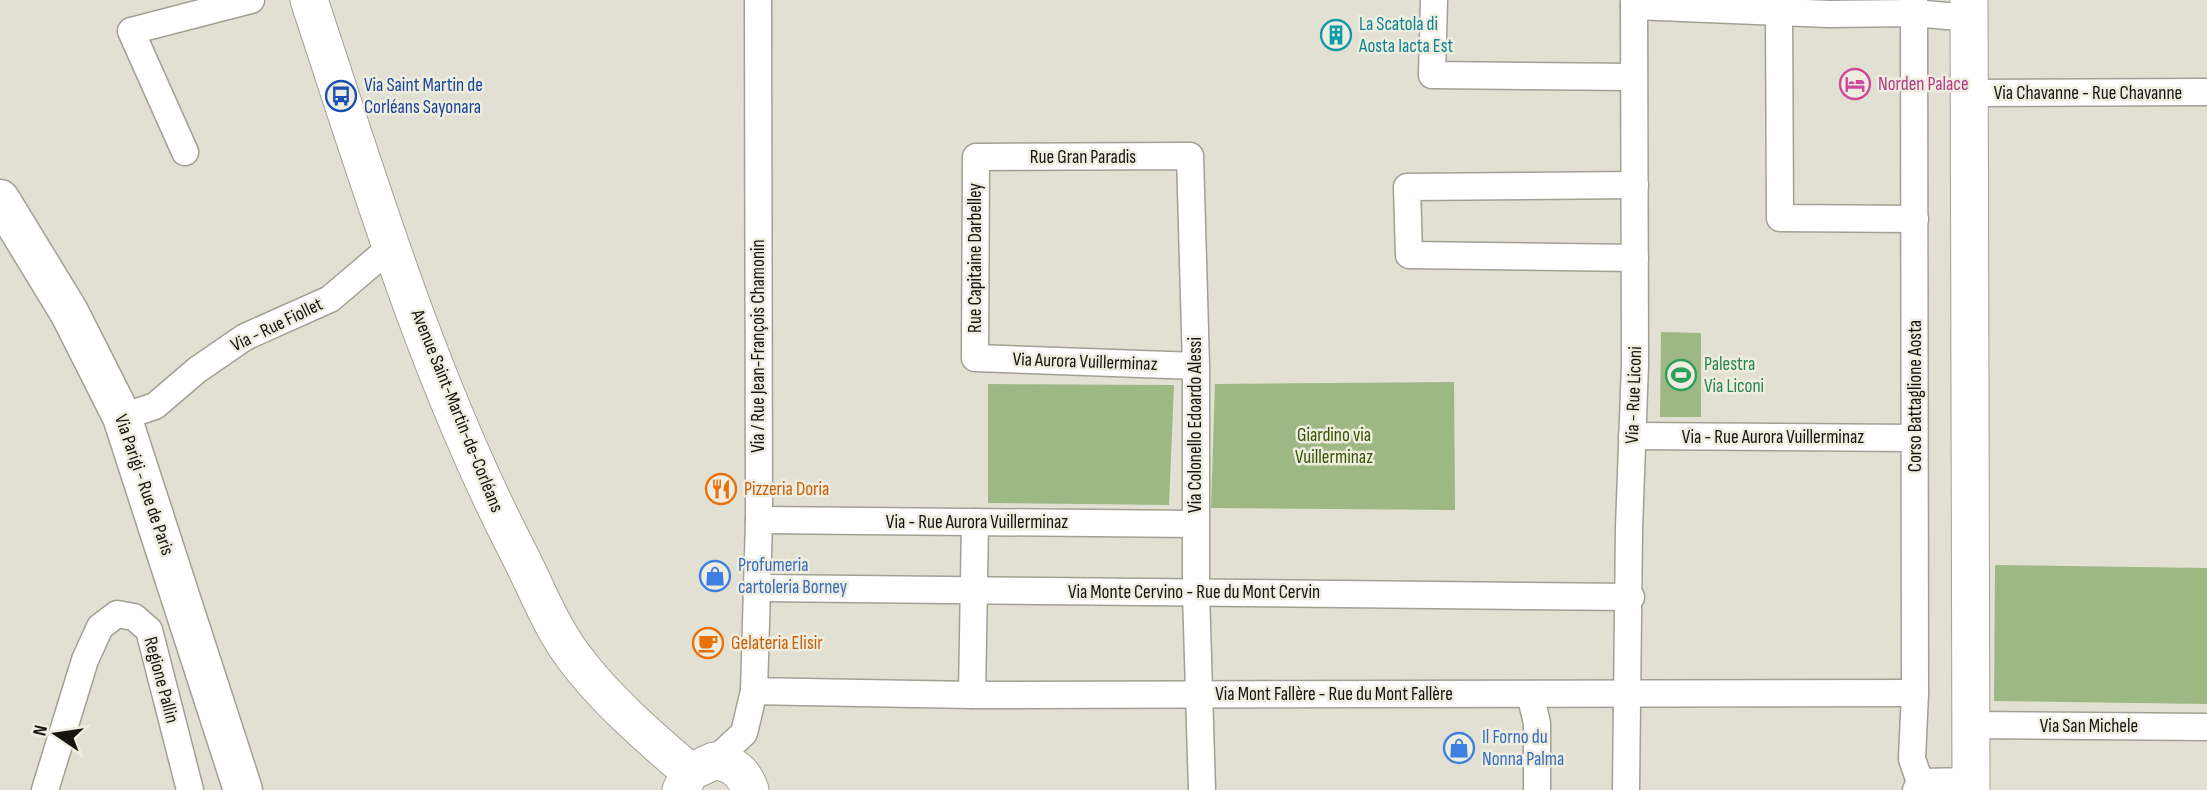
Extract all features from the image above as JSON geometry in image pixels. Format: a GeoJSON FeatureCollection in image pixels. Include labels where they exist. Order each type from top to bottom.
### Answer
{"type":"FeatureCollection","features":[{"type":"Feature","properties":{"kind":"main road","name":"Via Parigi - Rue de Paris"},"geometry":{"type":"LineString","coordinates":[[0,200],[69,312],[122,417],[243,790]]}},
{"type":"Feature","properties":{"kind":"street"},"geometry":{"type":"LineString","coordinates":[[185,152],[131,31],[251,0]]}},
{"type":"Feature","properties":{"kind":"street","name":"Avenue Saint-Martin-de-Corléans"},"geometry":{"type":"LineString","coordinates":[[309,0],[391,247],[470,455],[573,656],[632,720],[695,774],[737,768],[747,780],[750,790]]}},
{"type":"Feature","properties":{"kind":"street","name":"Via / Rue Jean-François Chamonin"},"geometry":{"type":"LineString","coordinates":[[695,774],[744,733],[754,691],[759,520],[758,0]]}},
{"type":"Feature","properties":{"kind":"street"},"geometry":{"type":"LineString","coordinates":[[1434,0],[1432,75],[1633,77]]}},
{"type":"Feature","properties":{"kind":"street"},"geometry":{"type":"LineString","coordinates":[[1634,3],[1779,12],[1914,7],[1969,9],[1971,785],[1918,786]]}},
{"type":"Feature","properties":{"kind":"street","name":"Via - Rue Liconi"},"geometry":{"type":"LineString","coordinates":[[1626,790],[1636,258],[1634,3]]}},
{"type":"Feature","properties":{"kind":"street","name":"Corso Battaglione Aosta"},"geometry":{"type":"LineString","coordinates":[[1914,7],[1915,693],[1912,759],[1918,786]]}},
{"type":"Feature","properties":{"kind":"street"},"geometry":{"type":"LineString","coordinates":[[1779,12],[1780,218],[1915,219]]}},
{"type":"Feature","properties":{"kind":"street","name":"Via Chavanne - Rue Chavanne"},"geometry":{"type":"LineString","coordinates":[[1969,93],[2207,92]]}},
{"type":"Feature","properties":{"kind":"street","name":"Rue Gran Paradis"},"geometry":{"type":"LineString","coordinates":[[976,157],[1190,156]]}},
{"type":"Feature","properties":{"kind":"street","name":"Via Colonello Edoardo Alessi"},"geometry":{"type":"LineString","coordinates":[[1190,156],[1196,366],[1194,524],[1202,790]]}},
{"type":"Feature","properties":{"kind":"street","name":"Rue Capitaine Darbelley"},"geometry":{"type":"LineString","coordinates":[[975,358],[976,157]]}},
{"type":"Feature","properties":{"kind":"street"},"geometry":{"type":"LineString","coordinates":[[1635,186],[1406,187],[1409,255],[1636,258]]}},
{"type":"Feature","properties":{"kind":"street","name":"Via - Rue Fiollet"},"geometry":{"type":"LineString","coordinates":[[122,417],[155,405],[197,370],[244,337],[330,299],[391,247]]}},
{"type":"Feature","properties":{"kind":"street","name":"Via Aurora Vuillerminaz"},"geometry":{"type":"LineString","coordinates":[[975,358],[1196,366]]}},
{"type":"Feature","properties":{"kind":"street","name":"Via - Rue Aurora Vuillerminaz"},"geometry":{"type":"LineString","coordinates":[[1632,436],[1914,438]]}},
{"type":"Feature","properties":{"kind":"street","name":"Via - Rue Aurora Vuillerminaz"},"geometry":{"type":"LineString","coordinates":[[759,520],[1194,524]]}},
{"type":"Feature","properties":{"kind":"street"},"geometry":{"type":"LineString","coordinates":[[972,695],[975,522]]}},
{"type":"Feature","properties":{"kind":"street","name":"Via Monte Cervino - Rue du Mont Cervin"},"geometry":{"type":"LineString","coordinates":[[757,588],[1630,597]]}},
{"type":"Feature","properties":{"kind":"street","name":"Regione Pallin"},"geometry":{"type":"LineString","coordinates":[[46,790],[85,660],[100,627],[117,614],[134,617],[149,630],[190,790]]}},
{"type":"Feature","properties":{"kind":"street","name":"Via Mont Fallère - Rue du Mont Fallère"},"geometry":{"type":"LineString","coordinates":[[754,691],[972,695],[1915,693]]}},
{"type":"Feature","properties":{"kind":"street"},"geometry":{"type":"LineString","coordinates":[[1530,694],[1537,723],[1537,790]]}},
{"type":"Feature","properties":{"kind":"street","name":"Via San Michele"},"geometry":{"type":"LineString","coordinates":[[1971,725],[2207,727]]}},
{"type":"Feature","properties":{"kind":"green space","name":"Palestra Via Liconi"},"geometry":{"type":"Polygon","coordinates":[[[1661,332],[1701,333],[1701,417],[1660,417],[1661,332]]]}},
{"type":"Feature","properties":{"kind":"green space","name":"Giardino via Vuillerminaz"},"geometry":{"type":"Polygon","coordinates":[[[1454,382],[1455,510],[1211,508],[1215,384],[1454,382]]]}},
{"type":"Feature","properties":{"kind":"green space"},"geometry":{"type":"Polygon","coordinates":[[[988,384],[1174,385],[1169,505],[988,503],[988,384]]]}},
{"type":"Feature","properties":{"kind":"green space"},"geometry":{"type":"Polygon","coordinates":[[[1995,565],[2207,568],[2207,704],[1994,701],[1995,565]]]}},
{"type":"Feature","properties":{"kind":"place","name":"La Scatola di Aosta Iacta Est"},"geometry":{"type":"Point","coordinates":[1336,35]}},
{"type":"Feature","properties":{"kind":"place","name":"Norden Palace"},"geometry":{"type":"Point","coordinates":[1855,84]}},
{"type":"Feature","properties":{"kind":"place","name":"Via Saint Martin de Corléans Sayonara"},"geometry":{"type":"Point","coordinates":[341,96]}},
{"type":"Feature","properties":{"kind":"place","name":"Palestra Via Liconi"},"geometry":{"type":"Point","coordinates":[1681,375]}},
{"type":"Feature","properties":{"kind":"place","name":"Pizzeria Doria"},"geometry":{"type":"Point","coordinates":[721,489]}},
{"type":"Feature","properties":{"kind":"place","name":"Profumeria cartoleria Borney"},"geometry":{"type":"Point","coordinates":[715,576]}},
{"type":"Feature","properties":{"kind":"place","name":"Gelateria Elisir"},"geometry":{"type":"Point","coordinates":[708,643]}},
{"type":"Feature","properties":{"kind":"place","name":"Il Forno du Nonna Palma"},"geometry":{"type":"Point","coordinates":[1459,748]}}]}
